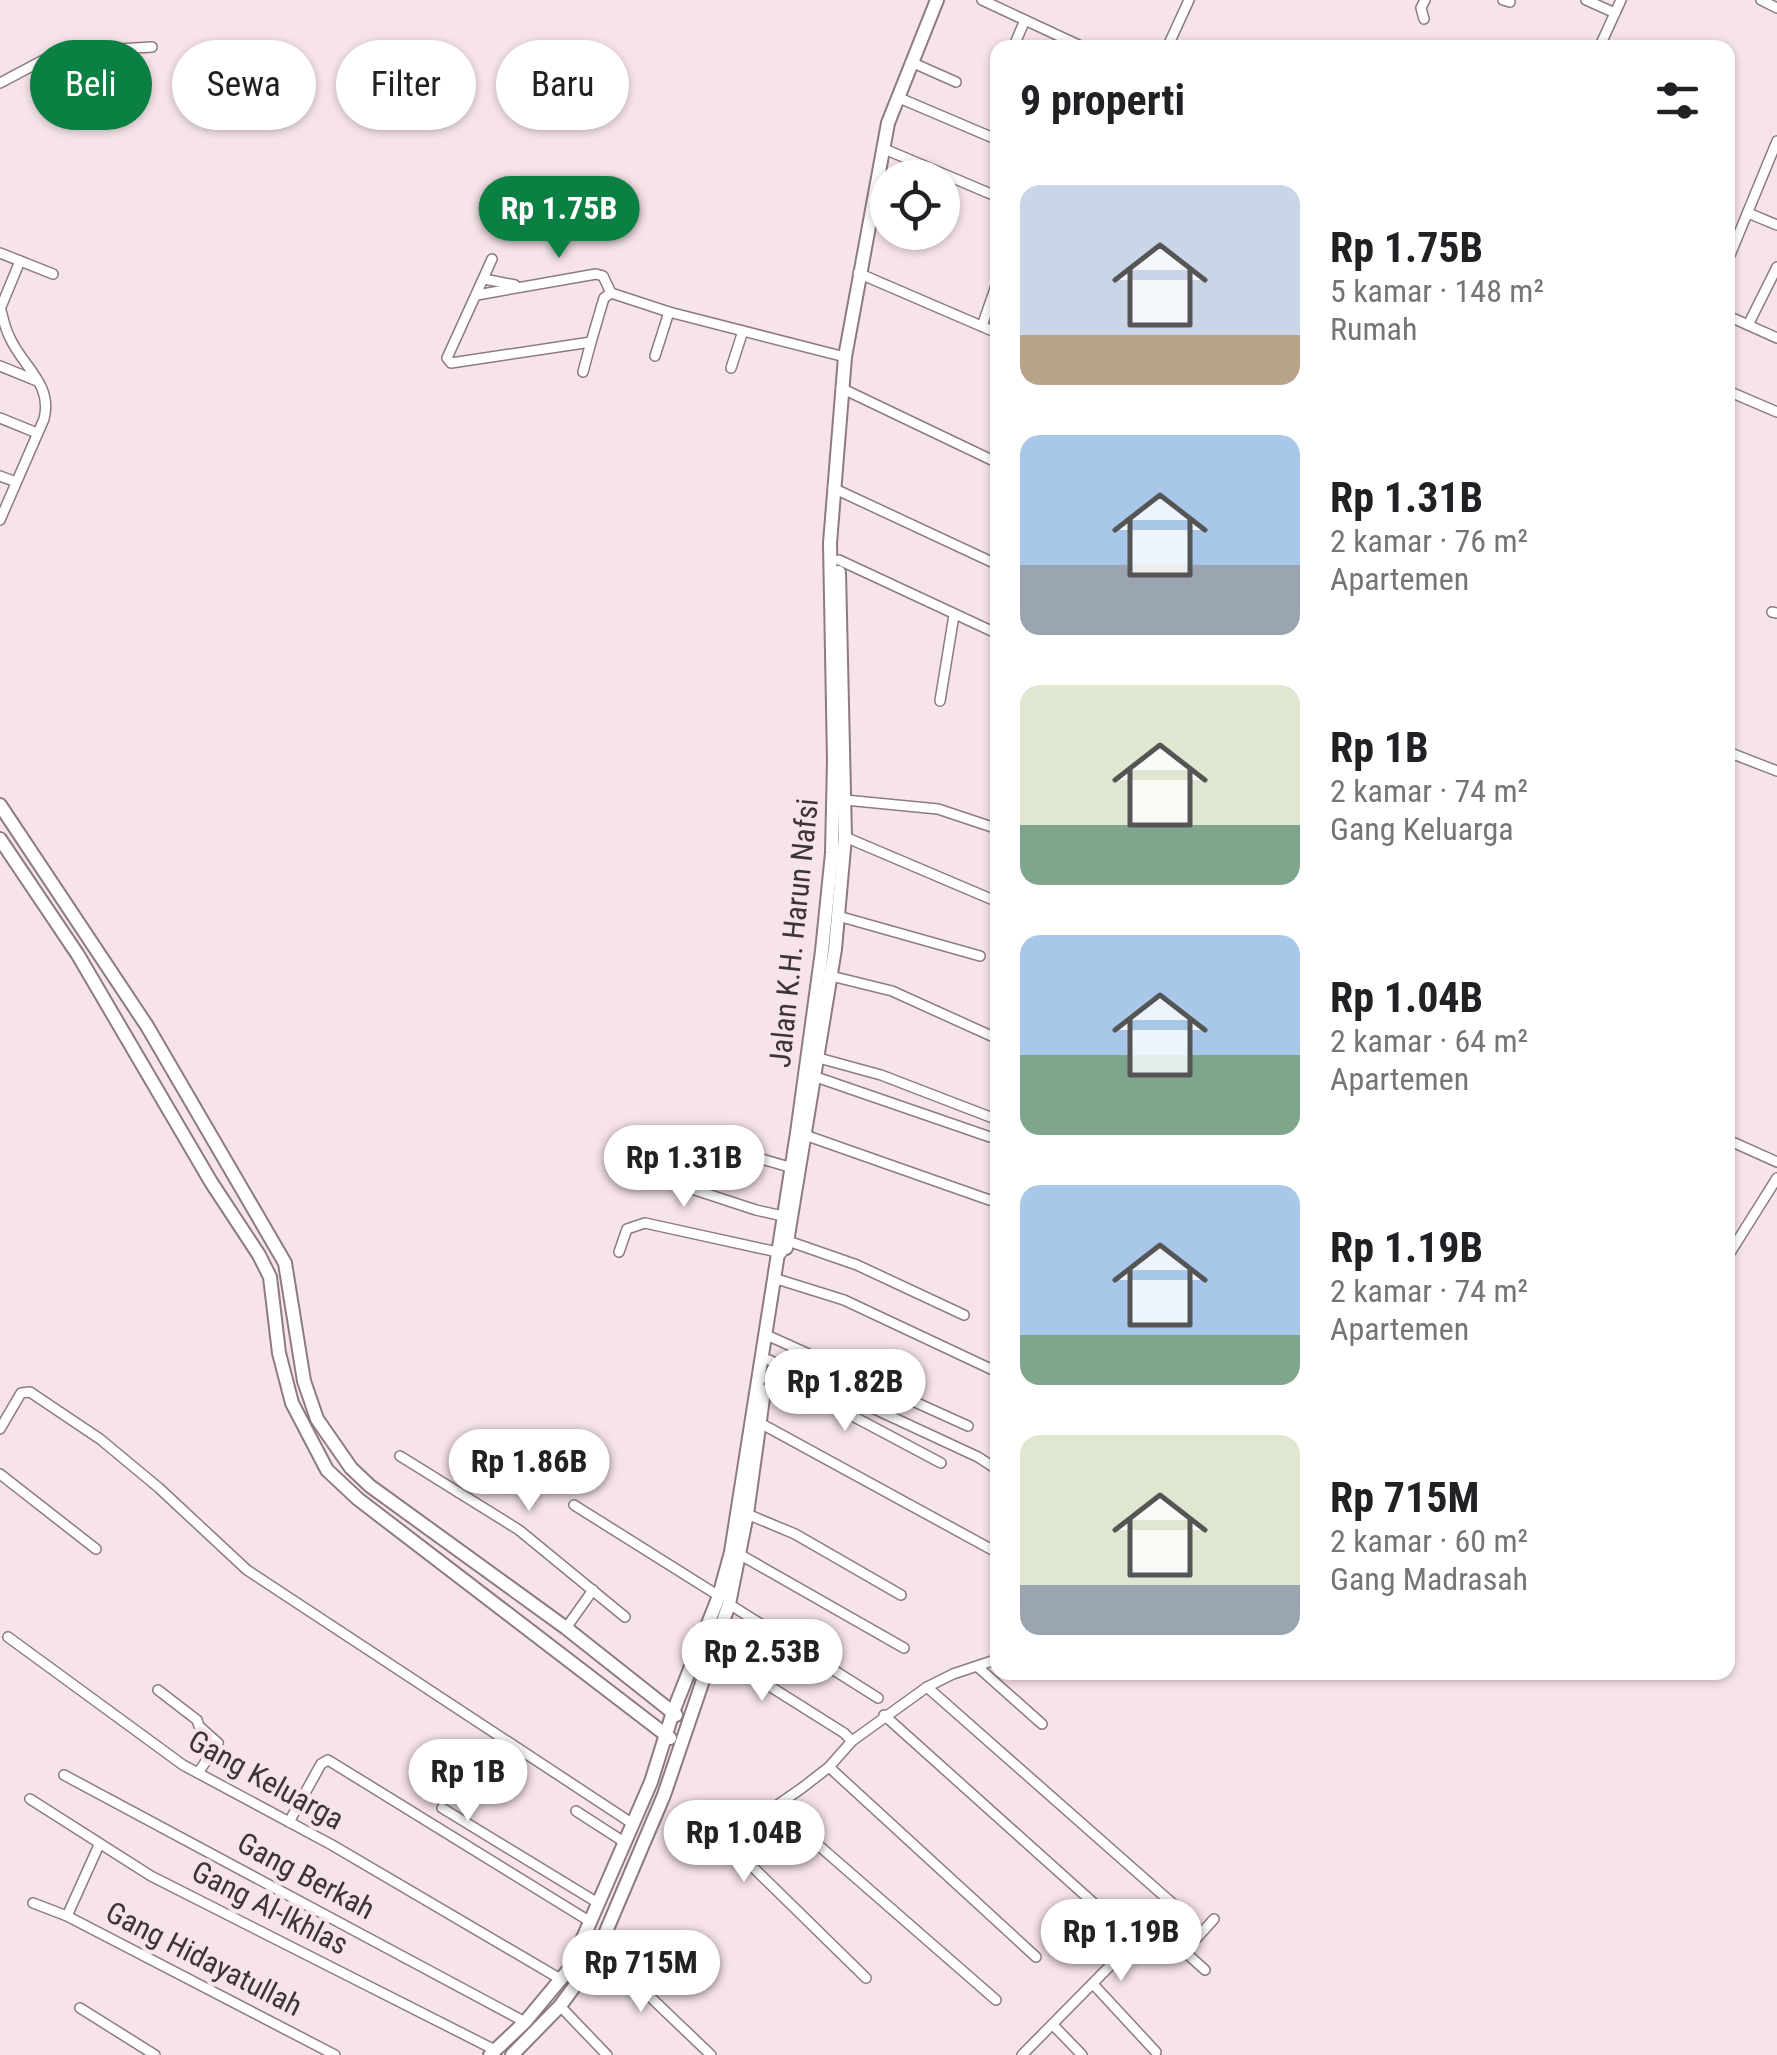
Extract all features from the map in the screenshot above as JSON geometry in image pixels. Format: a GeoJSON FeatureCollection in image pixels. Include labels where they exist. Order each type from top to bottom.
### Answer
{"type":"FeatureCollection","features":[{"type":"Feature","properties":{"kind":"main road","name":"Jalan K.H. Harun Nafsi"},"geometry":{"type":"LineString","coordinates":[[724,1600],[825,974],[839,774],[839,560],[833,529],[833,488],[844,357],[882,148],[897,97],[937,0]]}},
{"type":"Feature","properties":{"kind":"main road","name":"Jalan K.H. Harun Nafsi"},"geometry":{"type":"LineString","coordinates":[[825,974],[838,916],[845,837],[830,543],[833,529]]}},
{"type":"Feature","properties":{"kind":"main road"},"geometry":{"type":"LineString","coordinates":[[0,805],[96,944],[285,1263],[304,1381],[317,1419],[352,1468],[370,1486],[566,1628],[687,1722]]}},
{"type":"Feature","properties":{"kind":"main road"},"geometry":{"type":"LineString","coordinates":[[0,839],[78,955],[270,1277],[280,1353],[292,1402],[326,1470],[358,1499],[680,1745]]}},
{"type":"Feature","properties":{"kind":"main road"},"geometry":{"type":"LineString","coordinates":[[78,955],[96,944]]}},
{"type":"Feature","properties":{"kind":"main road","name":"Jalan K.H. Harun Nafsi"},"geometry":{"type":"LineString","coordinates":[[802,1134],[816,1077],[814,1056]]}},
{"type":"Feature","properties":{"kind":"main road","name":"Jalan K.H. Harun Nafsi"},"geometry":{"type":"LineString","coordinates":[[512,2055],[560,2006],[599,1948],[664,1795],[739,1554],[760,1423],[762,1375],[769,1360],[780,1280],[783,1216],[796,1169]]}},
{"type":"Feature","properties":{"kind":"main road","name":"Jalan K.H. Harun Nafsi"},"geometry":{"type":"LineString","coordinates":[[493,2052],[562,1980],[651,1782],[673,1712],[708,1647]]}},
{"type":"Feature","properties":{"kind":"street"},"geometry":{"type":"LineString","coordinates":[[982,0],[1068,40]]}},
{"type":"Feature","properties":{"kind":"street"},"geometry":{"type":"LineString","coordinates":[[1171,40],[1189,0]]}},
{"type":"Feature","properties":{"kind":"street"},"geometry":{"type":"LineString","coordinates":[[1424,19],[1420,8],[1425,0]]}},
{"type":"Feature","properties":{"kind":"street"},"geometry":{"type":"LineString","coordinates":[[1586,0],[1615,13]]}},
{"type":"Feature","properties":{"kind":"street"},"geometry":{"type":"LineString","coordinates":[[1603,40],[1622,0]]}},
{"type":"Feature","properties":{"kind":"street"},"geometry":{"type":"LineString","coordinates":[[1761,0],[1777,8]]}},
{"type":"Feature","properties":{"kind":"street"},"geometry":{"type":"LineString","coordinates":[[1017,40],[1026,20]]}},
{"type":"Feature","properties":{"kind":"street"},"geometry":{"type":"LineString","coordinates":[[911,62],[956,82]]}},
{"type":"Feature","properties":{"kind":"street"},"geometry":{"type":"LineString","coordinates":[[0,83],[30,67]]}},
{"type":"Feature","properties":{"kind":"street"},"geometry":{"type":"LineString","coordinates":[[897,97],[990,137]]}},
{"type":"Feature","properties":{"kind":"street"},"geometry":{"type":"LineString","coordinates":[[1735,244],[1777,141]]}},
{"type":"Feature","properties":{"kind":"street"},"geometry":{"type":"LineString","coordinates":[[882,148],[990,194]]}},
{"type":"Feature","properties":{"kind":"street"},"geometry":{"type":"LineString","coordinates":[[1748,213],[1777,225]]}},
{"type":"Feature","properties":{"kind":"street"},"geometry":{"type":"LineString","coordinates":[[0,253],[53,274]]}},
{"type":"Feature","properties":{"kind":"street"},"geometry":{"type":"LineString","coordinates":[[492,259],[447,358],[450,363],[591,342]]}},
{"type":"Feature","properties":{"kind":"street"},"geometry":{"type":"LineString","coordinates":[[0,520],[44,419],[47,401],[40,382],[11,341],[0,307],[20,261]]}},
{"type":"Feature","properties":{"kind":"street"},"geometry":{"type":"LineString","coordinates":[[1748,325],[1774,280],[1777,266]]}},
{"type":"Feature","properties":{"kind":"street"},"geometry":{"type":"LineString","coordinates":[[858,273],[990,329]]}},
{"type":"Feature","properties":{"kind":"street"},"geometry":{"type":"LineString","coordinates":[[477,295],[596,274],[603,276],[611,294]]}},
{"type":"Feature","properties":{"kind":"street"},"geometry":{"type":"LineString","coordinates":[[484,279],[524,286]]}},
{"type":"Feature","properties":{"kind":"street"},"geometry":{"type":"LineString","coordinates":[[582,372],[604,298],[611,294],[844,357]]}},
{"type":"Feature","properties":{"kind":"street"},"geometry":{"type":"LineString","coordinates":[[982,326],[990,303]]}},
{"type":"Feature","properties":{"kind":"street"},"geometry":{"type":"LineString","coordinates":[[655,356],[669,312]]}},
{"type":"Feature","properties":{"kind":"street"},"geometry":{"type":"LineString","coordinates":[[1735,319],[1777,338]]}},
{"type":"Feature","properties":{"kind":"street"},"geometry":{"type":"LineString","coordinates":[[732,368],[743,331]]}},
{"type":"Feature","properties":{"kind":"street"},"geometry":{"type":"LineString","coordinates":[[0,366],[40,382]]}},
{"type":"Feature","properties":{"kind":"street"},"geometry":{"type":"LineString","coordinates":[[842,388],[990,458]]}},
{"type":"Feature","properties":{"kind":"street"},"geometry":{"type":"LineString","coordinates":[[1735,393],[1777,412]]}},
{"type":"Feature","properties":{"kind":"street"},"geometry":{"type":"LineString","coordinates":[[0,418],[37,432]]}},
{"type":"Feature","properties":{"kind":"street"},"geometry":{"type":"LineString","coordinates":[[0,476],[16,482]]}},
{"type":"Feature","properties":{"kind":"street"},"geometry":{"type":"LineString","coordinates":[[833,488],[990,561]]}},
{"type":"Feature","properties":{"kind":"street"},"geometry":{"type":"LineString","coordinates":[[839,560],[990,630]]}},
{"type":"Feature","properties":{"kind":"street"},"geometry":{"type":"LineString","coordinates":[[940,701],[954,614]]}},
{"type":"Feature","properties":{"kind":"street"},"geometry":{"type":"LineString","coordinates":[[1735,755],[1777,771]]}},
{"type":"Feature","properties":{"kind":"street"},"geometry":{"type":"LineString","coordinates":[[845,800],[938,808],[990,826]]}},
{"type":"Feature","properties":{"kind":"street"},"geometry":{"type":"LineString","coordinates":[[845,837],[990,899]]}},
{"type":"Feature","properties":{"kind":"street"},"geometry":{"type":"LineString","coordinates":[[838,916],[980,956]]}},
{"type":"Feature","properties":{"kind":"street"},"geometry":{"type":"LineString","coordinates":[[825,974],[892,991],[990,1035]]}},
{"type":"Feature","properties":{"kind":"street"},"geometry":{"type":"LineString","coordinates":[[814,1056],[880,1075],[990,1117]]}},
{"type":"Feature","properties":{"kind":"street"},"geometry":{"type":"LineString","coordinates":[[816,1077],[990,1136]]}},
{"type":"Feature","properties":{"kind":"street"},"geometry":{"type":"LineString","coordinates":[[670,1132],[796,1169]]}},
{"type":"Feature","properties":{"kind":"street"},"geometry":{"type":"LineString","coordinates":[[802,1134],[990,1200]]}},
{"type":"Feature","properties":{"kind":"street"},"geometry":{"type":"LineString","coordinates":[[1735,1143],[1777,1162]]}},
{"type":"Feature","properties":{"kind":"street"},"geometry":{"type":"LineString","coordinates":[[630,1169],[783,1216]]}},
{"type":"Feature","properties":{"kind":"street"},"geometry":{"type":"LineString","coordinates":[[1735,1245],[1777,1178]]}},
{"type":"Feature","properties":{"kind":"street"},"geometry":{"type":"LineString","coordinates":[[619,1252],[627,1229],[645,1223],[857,1265],[964,1315]]}},
{"type":"Feature","properties":{"kind":"street"},"geometry":{"type":"LineString","coordinates":[[780,1280],[844,1300],[990,1369]]}},
{"type":"Feature","properties":{"kind":"street"},"geometry":{"type":"LineString","coordinates":[[771,1337],[968,1426]]}},
{"type":"Feature","properties":{"kind":"street"},"geometry":{"type":"LineString","coordinates":[[769,1360],[990,1464]]}},
{"type":"Feature","properties":{"kind":"street"},"geometry":{"type":"LineString","coordinates":[[762,1375],[941,1463]]}},
{"type":"Feature","properties":{"kind":"street"},"geometry":{"type":"LineString","coordinates":[[0,1430],[21,1393],[30,1392],[114,1451],[247,1570],[633,1824]]}},
{"type":"Feature","properties":{"kind":"street"},"geometry":{"type":"LineString","coordinates":[[760,1423],[990,1548]]}},
{"type":"Feature","properties":{"kind":"street"},"geometry":{"type":"LineString","coordinates":[[400,1456],[518,1530],[625,1617]]}},
{"type":"Feature","properties":{"kind":"street"},"geometry":{"type":"LineString","coordinates":[[0,1474],[96,1548]]}},
{"type":"Feature","properties":{"kind":"street"},"geometry":{"type":"LineString","coordinates":[[574,1505],[878,1698]]}},
{"type":"Feature","properties":{"kind":"street"},"geometry":{"type":"LineString","coordinates":[[747,1514],[795,1534],[900,1595]]}},
{"type":"Feature","properties":{"kind":"street"},"geometry":{"type":"LineString","coordinates":[[739,1554],[904,1648]]}},
{"type":"Feature","properties":{"kind":"street"},"geometry":{"type":"LineString","coordinates":[[566,1628],[593,1590]]}},
{"type":"Feature","properties":{"kind":"street","name":"Gang Keluarga"},"geometry":{"type":"LineString","coordinates":[[8,1636],[198,1773],[562,1980]]}},
{"type":"Feature","properties":{"kind":"street"},"geometry":{"type":"LineString","coordinates":[[708,1647],[849,1738]]}},
{"type":"Feature","properties":{"kind":"street"},"geometry":{"type":"LineString","coordinates":[[866,1978],[722,1838],[726,1828],[749,1823],[778,1806],[829,1767],[849,1738],[926,1687],[990,1663]]}},
{"type":"Feature","properties":{"kind":"street"},"geometry":{"type":"LineString","coordinates":[[980,1668],[990,1677]]}},
{"type":"Feature","properties":{"kind":"street"},"geometry":{"type":"LineString","coordinates":[[993,1680],[1042,1724]]}},
{"type":"Feature","properties":{"kind":"street"},"geometry":{"type":"LineString","coordinates":[[926,1687],[1170,1900],[1169,1908],[1022,2055]]}},
{"type":"Feature","properties":{"kind":"street"},"geometry":{"type":"LineString","coordinates":[[158,1690],[198,1720],[199,1726],[218,1742],[198,1773]]}},
{"type":"Feature","properties":{"kind":"street"},"geometry":{"type":"LineString","coordinates":[[884,1715],[1136,1941]]}},
{"type":"Feature","properties":{"kind":"street"},"geometry":{"type":"LineString","coordinates":[[289,1822],[321,1764],[328,1760],[589,1921]]}},
{"type":"Feature","properties":{"kind":"street"},"geometry":{"type":"LineString","coordinates":[[829,1767],[1036,1956]]}},
{"type":"Feature","properties":{"kind":"street","name":"Gang Berkah"},"geometry":{"type":"LineString","coordinates":[[64,1774],[524,2022]]}},
{"type":"Feature","properties":{"kind":"street","name":"Gang Al-Ikhlas"},"geometry":{"type":"LineString","coordinates":[[30,1799],[151,1876],[493,2052]]}},
{"type":"Feature","properties":{"kind":"street"},"geometry":{"type":"LineString","coordinates":[[778,1806],[996,2000]]}},
{"type":"Feature","properties":{"kind":"street"},"geometry":{"type":"LineString","coordinates":[[442,1808],[598,1903]]}},
{"type":"Feature","properties":{"kind":"street"},"geometry":{"type":"LineString","coordinates":[[576,1811],[624,1842]]}},
{"type":"Feature","properties":{"kind":"street","name":"Gang Hidayatullah"},"geometry":{"type":"LineString","coordinates":[[99,1845],[66,1916],[336,2055]]}},
{"type":"Feature","properties":{"kind":"street"},"geometry":{"type":"LineString","coordinates":[[33,1903],[66,1916]]}},
{"type":"Feature","properties":{"kind":"street"},"geometry":{"type":"LineString","coordinates":[[1185,1951],[1214,1919]]}},
{"type":"Feature","properties":{"kind":"street"},"geometry":{"type":"LineString","coordinates":[[1153,1922],[1206,1970]]}},
{"type":"Feature","properties":{"kind":"street"},"geometry":{"type":"LineString","coordinates":[[599,1948],[711,2055]]}},
{"type":"Feature","properties":{"kind":"street"},"geometry":{"type":"LineString","coordinates":[[1093,1984],[1156,2052]]}},
{"type":"Feature","properties":{"kind":"street"},"geometry":{"type":"LineString","coordinates":[[560,2006],[608,2055]]}},
{"type":"Feature","properties":{"kind":"street"},"geometry":{"type":"LineString","coordinates":[[80,2008],[155,2055]]}},
{"type":"Feature","properties":{"kind":"street"},"geometry":{"type":"LineString","coordinates":[[1052,2024],[1082,2055]]}}]}
